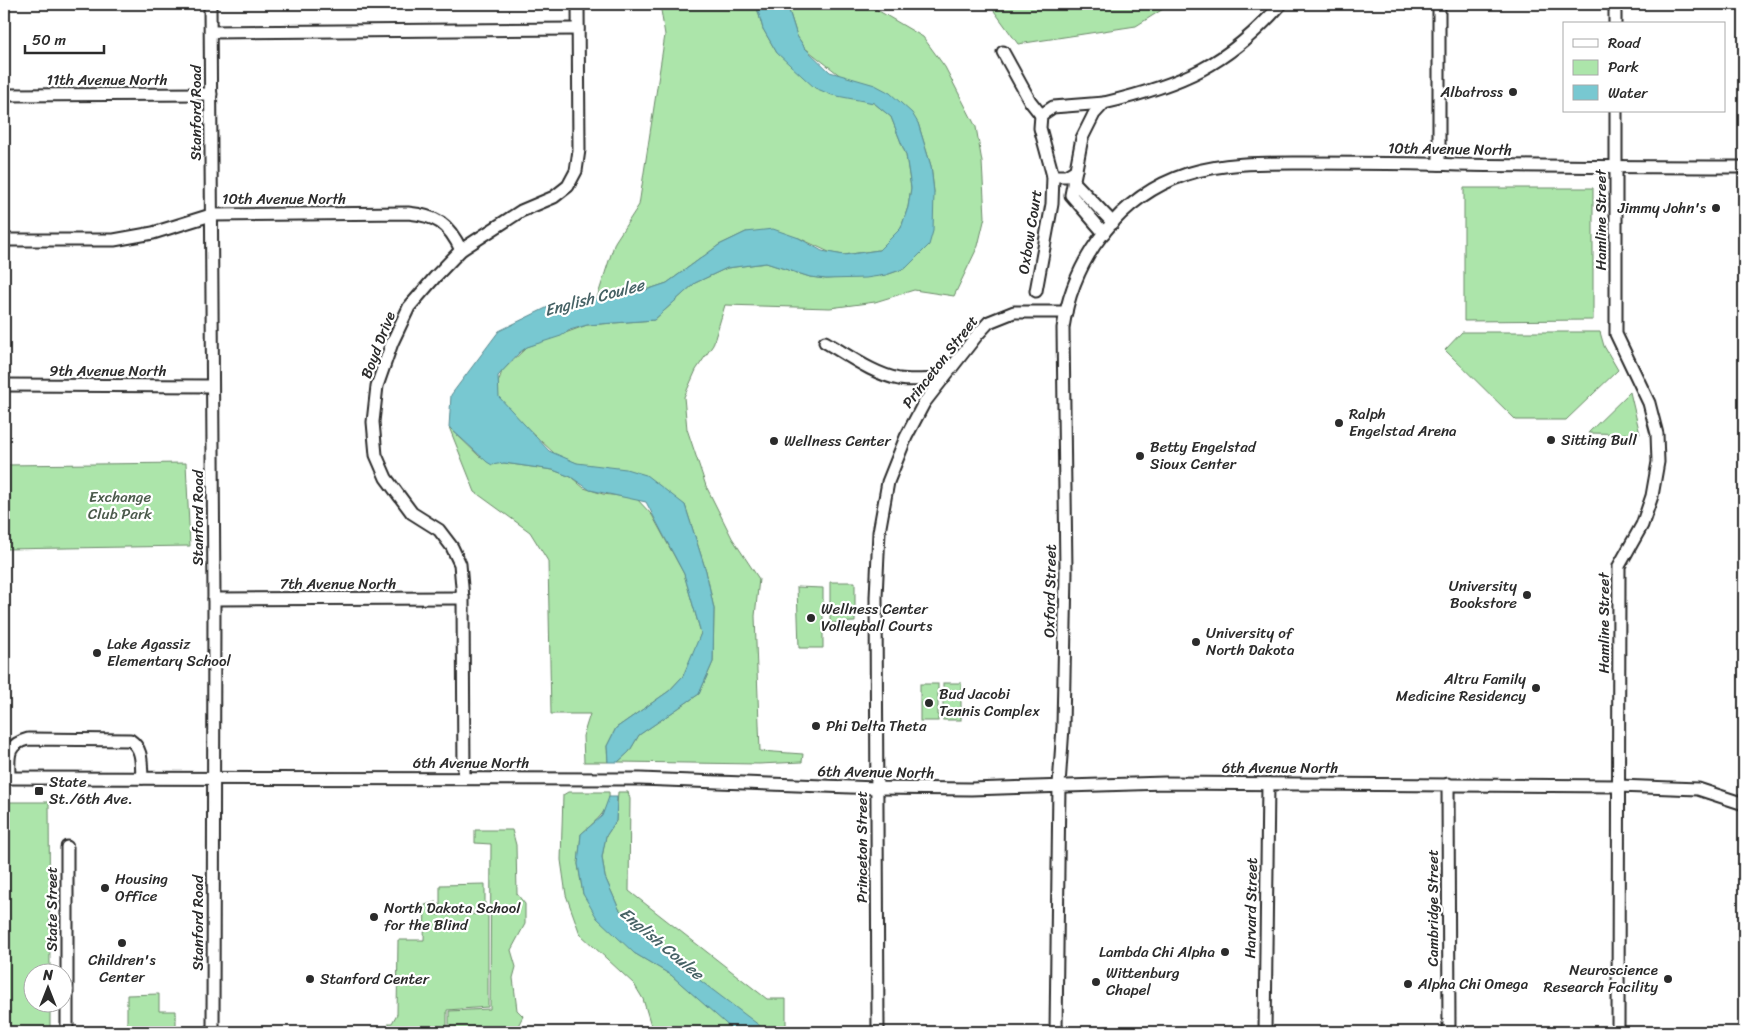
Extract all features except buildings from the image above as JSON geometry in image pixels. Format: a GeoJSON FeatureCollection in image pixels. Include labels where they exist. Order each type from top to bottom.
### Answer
{"type":"FeatureCollection","features":[{"type":"Feature","properties":{"kind":"street","name":"Stanford Road"},"geometry":{"type":"LineString","coordinates":[[210,4],[214,599],[213,1032]]}},
{"type":"Feature","properties":{"kind":"street","name":"Boyd Drive"},"geometry":{"type":"LineString","coordinates":[[464,778],[463,598],[460,564],[452,547],[439,530],[412,513],[386,478],[376,455],[373,422],[377,386],[392,343],[409,307],[461,250],[521,211],[554,197],[568,186],[576,172],[580,150],[578,4]]}},
{"type":"Feature","properties":{"kind":"street"},"geometry":{"type":"LineString","coordinates":[[1040,115],[1053,107],[1104,103],[1143,94],[1196,74],[1238,47],[1281,4]]}},
{"type":"Feature","properties":{"kind":"street"},"geometry":{"type":"LineString","coordinates":[[1439,4],[1439,164]]}},
{"type":"Feature","properties":{"kind":"street"},"geometry":{"type":"LineString","coordinates":[[1615,4],[1615,22]]}},
{"type":"Feature","properties":{"kind":"street"},"geometry":{"type":"LineString","coordinates":[[211,32],[578,29]]}},
{"type":"Feature","properties":{"kind":"street","name":"Oxbow Court"},"geometry":{"type":"LineString","coordinates":[[1003,52],[1030,101],[1040,115],[1040,128],[1053,176],[1052,204],[1036,291]]}},
{"type":"Feature","properties":{"kind":"street","name":"11th Avenue North"},"geometry":{"type":"LineString","coordinates":[[4,95],[211,94]]}},
{"type":"Feature","properties":{"kind":"street"},"geometry":{"type":"LineString","coordinates":[[1104,103],[1094,114],[1082,138],[1071,189],[1072,199],[1104,233]]}},
{"type":"Feature","properties":{"kind":"street","name":"Hamline Street"},"geometry":{"type":"LineString","coordinates":[[1616,112],[1616,334],[1650,402],[1657,434],[1658,462],[1652,496],[1642,525],[1619,566],[1618,1032]]}},
{"type":"Feature","properties":{"kind":"street","name":"10th Avenue North"},"geometry":{"type":"LineString","coordinates":[[1159,186],[1194,172],[1219,166],[1245,164],[1352,162],[1616,168],[1744,167]]}},
{"type":"Feature","properties":{"kind":"street","name":"Oxbow Court"},"geometry":{"type":"LineString","coordinates":[[1053,176],[1074,176]]}},
{"type":"Feature","properties":{"kind":"street"},"geometry":{"type":"LineString","coordinates":[[1074,176],[1113,223]]}},
{"type":"Feature","properties":{"kind":"street","name":"Oxford Street"},"geometry":{"type":"LineString","coordinates":[[1056,1032],[1059,785],[1063,728],[1066,572],[1063,343],[1066,312],[1071,291],[1082,264],[1104,233],[1128,207],[1159,186]]}},
{"type":"Feature","properties":{"kind":"street","name":"10th Avenue North"},"geometry":{"type":"LineString","coordinates":[[4,240],[114,240],[153,233],[211,215],[424,215],[442,222],[453,234],[461,250]]}},
{"type":"Feature","properties":{"kind":"street","name":"Princeton Street"},"geometry":{"type":"LineString","coordinates":[[878,1032],[876,597],[882,508],[888,482],[915,418],[977,335],[999,317],[1014,312],[1066,312]]}},
{"type":"Feature","properties":{"kind":"street"},"geometry":{"type":"LineString","coordinates":[[825,342],[873,370],[900,379],[943,379]]}},
{"type":"Feature","properties":{"kind":"street","name":"9th Avenue North"},"geometry":{"type":"LineString","coordinates":[[4,386],[212,386]]}},
{"type":"Feature","properties":{"kind":"street","name":"7th Avenue North"},"geometry":{"type":"LineString","coordinates":[[214,599],[463,598]]}},
{"type":"Feature","properties":{"kind":"street"},"geometry":{"type":"LineString","coordinates":[[6,778],[10,750],[16,742],[28,739],[130,740],[137,745],[141,754],[142,778]]}},
{"type":"Feature","properties":{"kind":"street","name":"6th Avenue North"},"geometry":{"type":"LineString","coordinates":[[6,778],[214,777],[697,780],[877,788],[1268,784],[1618,786],[1698,788],[1744,804]]}},
{"type":"Feature","properties":{"kind":"street","name":"Harvard Street"},"geometry":{"type":"LineString","coordinates":[[1265,1032],[1268,784]]}},
{"type":"Feature","properties":{"kind":"street","name":"Cambridge Street"},"geometry":{"type":"LineString","coordinates":[[1448,784],[1449,1032]]}},
{"type":"Feature","properties":{"kind":"street","name":"State Street"},"geometry":{"type":"LineString","coordinates":[[67,847],[67,1032]]}},
{"type":"Feature","properties":{"kind":"green space"},"geometry":{"type":"Polygon","coordinates":[[[660,4],[756,4],[763,29],[777,53],[793,66],[859,99],[874,103],[891,117],[906,155],[911,188],[908,207],[901,228],[879,250],[844,255],[831,253],[799,238],[746,232],[719,245],[667,283],[649,289],[597,298],[615,242],[639,205],[665,35],[660,4]]]}},
{"type":"Feature","properties":{"kind":"green space"},"geometry":{"type":"Polygon","coordinates":[[[787,4],[867,4],[923,37],[945,67],[976,127],[982,162],[985,217],[978,246],[954,296],[914,290],[875,302],[830,308],[725,305],[713,345],[696,370],[684,397],[687,429],[706,486],[732,538],[759,579],[755,616],[760,751],[803,754],[802,762],[759,764],[618,762],[629,752],[639,735],[699,694],[713,662],[714,609],[706,571],[685,505],[556,455],[498,397],[498,383],[502,371],[527,347],[587,325],[654,320],[695,283],[727,268],[766,263],[810,277],[826,279],[886,275],[906,268],[934,192],[931,166],[918,123],[842,77],[805,48],[797,36],[787,4]]]}},
{"type":"Feature","properties":{"kind":"green space"},"geometry":{"type":"Polygon","coordinates":[[[989,4],[1171,4],[1136,26],[1018,44],[989,4]]]}},
{"type":"Feature","properties":{"kind":"green space"},"geometry":{"type":"Polygon","coordinates":[[[1464,188],[1593,188],[1593,320],[1464,321],[1464,188]]]}},
{"type":"Feature","properties":{"kind":"green space"},"geometry":{"type":"Polygon","coordinates":[[[1462,332],[1600,332],[1604,346],[1618,370],[1566,420],[1516,420],[1445,350],[1462,332]]]}},
{"type":"Feature","properties":{"kind":"green space"},"geometry":{"type":"Polygon","coordinates":[[[1630,392],[1640,434],[1588,433],[1630,392]]]}},
{"type":"Feature","properties":{"kind":"green space"},"geometry":{"type":"Polygon","coordinates":[[[449,427],[479,456],[504,463],[553,470],[571,477],[584,488],[603,494],[636,498],[652,515],[684,574],[701,633],[695,651],[683,676],[669,691],[616,728],[607,746],[608,762],[584,762],[583,736],[590,714],[551,714],[548,561],[530,532],[475,492],[449,427]]]}},
{"type":"Feature","properties":{"kind":"green space","name":"Exchange Club Park"},"geometry":{"type":"Polygon","coordinates":[[[186,463],[190,546],[4,549],[4,465],[186,463]]]}},
{"type":"Feature","properties":{"kind":"green space"},"geometry":{"type":"Polygon","coordinates":[[[830,582],[855,582],[855,622],[830,623],[830,582]]]}},
{"type":"Feature","properties":{"kind":"green space","name":"Wellness Center Volleyball Courts"},"geometry":{"type":"Polygon","coordinates":[[[797,587],[823,588],[823,648],[799,648],[797,587]]]}},
{"type":"Feature","properties":{"kind":"green space","name":"Bud Jacobi Tennis Complex"},"geometry":{"type":"Polygon","coordinates":[[[943,683],[961,683],[961,720],[943,720],[943,683]]]}},
{"type":"Feature","properties":{"kind":"green space","name":"Bud Jacobi Tennis Complex"},"geometry":{"type":"Polygon","coordinates":[[[920,684],[938,684],[938,721],[920,721],[920,684]]]}},
{"type":"Feature","properties":{"kind":"green space"},"geometry":{"type":"Polygon","coordinates":[[[568,792],[609,792],[609,799],[604,811],[581,834],[578,864],[583,894],[634,953],[671,975],[737,1032],[653,1032],[643,999],[634,984],[580,934],[566,895],[561,860],[563,795],[568,792]]]}},
{"type":"Feature","properties":{"kind":"green space"},"geometry":{"type":"Polygon","coordinates":[[[618,792],[628,792],[630,799],[629,891],[767,999],[786,999],[786,1032],[764,1032],[685,969],[619,909],[605,877],[602,857],[606,836],[616,821],[618,792]]]}},
{"type":"Feature","properties":{"kind":"green space"},"geometry":{"type":"Polygon","coordinates":[[[4,802],[49,802],[50,964],[22,964],[22,1014],[50,1014],[50,1032],[4,1032],[4,802]]]}},
{"type":"Feature","properties":{"kind":"green space"},"geometry":{"type":"Polygon","coordinates":[[[475,830],[512,830],[516,845],[517,894],[525,904],[525,924],[511,950],[516,967],[513,978],[517,1010],[523,1016],[515,1032],[449,1032],[449,1011],[490,1009],[491,844],[475,843],[475,830]]]}},
{"type":"Feature","properties":{"kind":"green space"},"geometry":{"type":"Polygon","coordinates":[[[485,884],[485,912],[440,912],[440,885],[485,884]]]}},
{"type":"Feature","properties":{"kind":"green space"},"geometry":{"type":"Polygon","coordinates":[[[436,902],[437,915],[488,914],[488,1007],[447,1010],[447,1032],[389,1032],[389,1023],[392,1023],[397,1014],[398,940],[424,940],[425,905],[436,902]]]}},
{"type":"Feature","properties":{"kind":"green space"},"geometry":{"type":"Polygon","coordinates":[[[159,994],[159,1011],[176,1011],[176,1026],[127,1026],[127,995],[159,994]]]}},
{"type":"Feature","properties":{"kind":"water"},"geometry":{"type":"Polygon","coordinates":[[[756,4],[787,4],[797,36],[805,48],[830,72],[875,85],[890,93],[912,113],[918,123],[931,166],[934,192],[933,231],[929,245],[906,268],[886,275],[866,278],[826,279],[810,277],[766,263],[727,268],[695,283],[654,320],[587,325],[570,330],[561,336],[527,347],[498,376],[499,397],[549,451],[577,463],[626,469],[646,475],[685,505],[706,571],[714,609],[713,662],[699,694],[639,735],[629,752],[618,762],[608,762],[607,746],[616,728],[669,691],[683,676],[701,633],[684,574],[646,502],[590,490],[571,477],[553,470],[504,463],[492,465],[449,427],[451,395],[499,331],[548,307],[649,289],[667,283],[719,245],[746,232],[773,229],[799,238],[822,251],[844,255],[879,250],[901,228],[908,207],[911,188],[906,155],[891,117],[874,103],[832,95],[815,88],[777,53],[763,29],[756,4]]]}},
{"type":"Feature","properties":{"kind":"water"},"geometry":{"type":"Polygon","coordinates":[[[609,797],[617,797],[616,821],[606,836],[602,857],[605,877],[619,909],[685,969],[768,1032],[737,1032],[733,1030],[671,975],[634,953],[597,918],[583,894],[578,864],[581,834],[602,816],[609,797]]]}},
{"type":"Feature","properties":{"kind":"place","name":"Albatross"},"geometry":{"type":"Point","coordinates":[1513,92]}},
{"type":"Feature","properties":{"kind":"place","name":"Jimmy John's"},"geometry":{"type":"Point","coordinates":[1716,208]}},
{"type":"Feature","properties":{"kind":"place","name":"Ralph Engelstad Arena"},"geometry":{"type":"Point","coordinates":[1339,423]}},
{"type":"Feature","properties":{"kind":"place","name":"Sitting Bull"},"geometry":{"type":"Point","coordinates":[1551,440]}},
{"type":"Feature","properties":{"kind":"place","name":"Wellness Center"},"geometry":{"type":"Point","coordinates":[774,441]}},
{"type":"Feature","properties":{"kind":"place","name":"Betty Engelstad Sioux Center"},"geometry":{"type":"Point","coordinates":[1140,456]}},
{"type":"Feature","properties":{"kind":"place","name":"University Bookstore"},"geometry":{"type":"Point","coordinates":[1527,595]}},
{"type":"Feature","properties":{"kind":"place","name":"Wellness Center Volleyball Courts"},"geometry":{"type":"Point","coordinates":[811,618]}},
{"type":"Feature","properties":{"kind":"place","name":"University of North Dakota"},"geometry":{"type":"Point","coordinates":[1196,642]}},
{"type":"Feature","properties":{"kind":"place","name":"Lake Agassiz Elementary School"},"geometry":{"type":"Point","coordinates":[97,653]}},
{"type":"Feature","properties":{"kind":"place","name":"Altru Family Medicine Residency"},"geometry":{"type":"Point","coordinates":[1536,688]}},
{"type":"Feature","properties":{"kind":"place","name":"Bud Jacobi Tennis Complex"},"geometry":{"type":"Point","coordinates":[929,703]}},
{"type":"Feature","properties":{"kind":"place","name":"Phi Delta Theta"},"geometry":{"type":"Point","coordinates":[816,726]}},
{"type":"Feature","properties":{"kind":"place","name":"State St./6th Ave."},"geometry":{"type":"Point","coordinates":[39,791]}},
{"type":"Feature","properties":{"kind":"place","name":"Housing Office"},"geometry":{"type":"Point","coordinates":[105,888]}},
{"type":"Feature","properties":{"kind":"place","name":"North Dakota School for the Blind"},"geometry":{"type":"Point","coordinates":[374,917]}},
{"type":"Feature","properties":{"kind":"place","name":"Children's Center"},"geometry":{"type":"Point","coordinates":[122,943]}},
{"type":"Feature","properties":{"kind":"place","name":"Lambda Chi Alpha"},"geometry":{"type":"Point","coordinates":[1225,952]}},
{"type":"Feature","properties":{"kind":"place","name":"Stanford Center"},"geometry":{"type":"Point","coordinates":[310,979]}},
{"type":"Feature","properties":{"kind":"place","name":"Neuroscience Research Facility"},"geometry":{"type":"Point","coordinates":[1668,979]}},
{"type":"Feature","properties":{"kind":"place","name":"Wittenburg Chapel"},"geometry":{"type":"Point","coordinates":[1096,982]}},
{"type":"Feature","properties":{"kind":"place","name":"Alpha Chi Omega"},"geometry":{"type":"Point","coordinates":[1408,984]}},
{"type":"Feature","properties":{"kind":"water label","name":"English Coulee"},"geometry":{"type":"Point","coordinates":[594,297]}},
{"type":"Feature","properties":{"kind":"water label","name":"English Coulee"},"geometry":{"type":"Point","coordinates":[662,943]}}]}
